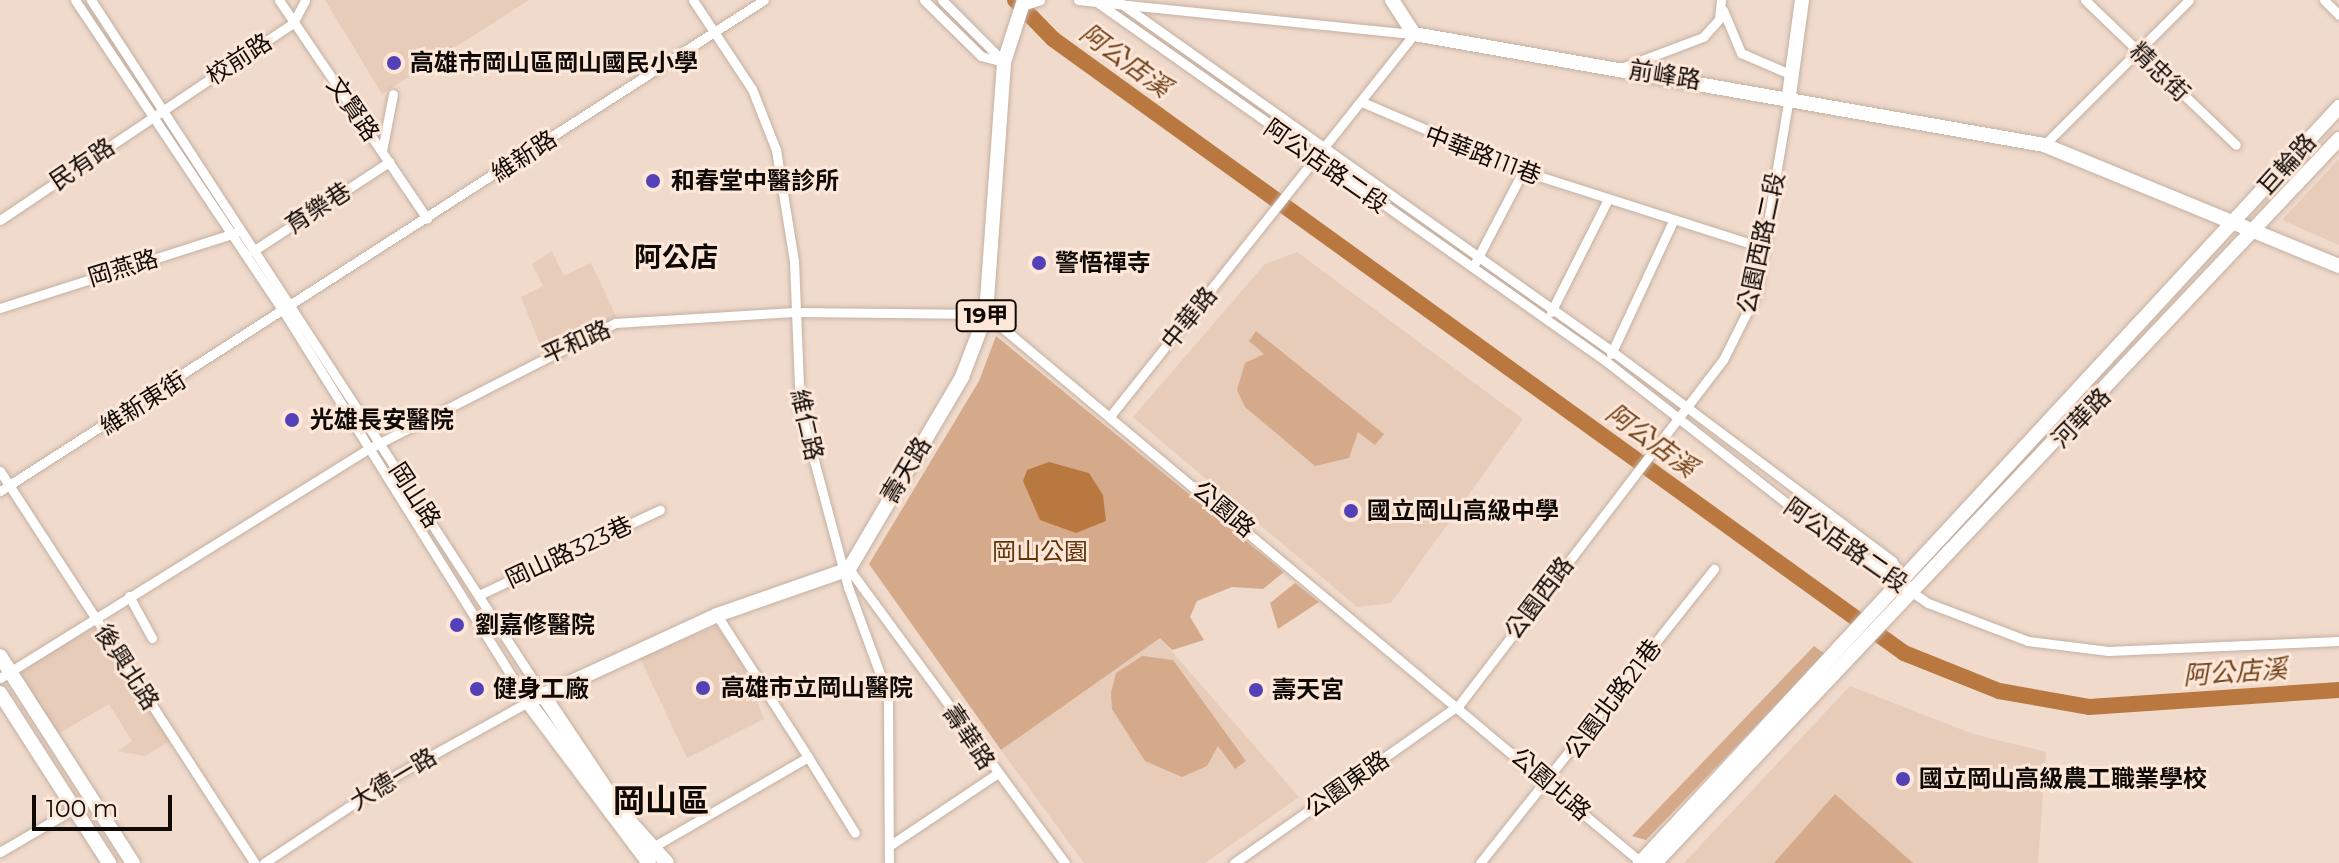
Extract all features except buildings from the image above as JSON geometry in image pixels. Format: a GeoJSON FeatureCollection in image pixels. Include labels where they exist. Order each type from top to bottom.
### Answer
{"type":"FeatureCollection","features":[{"type":"Feature","properties":{"kind":"main road"},"geometry":{"type":"LineString","coordinates":[[1392,0],[1414,34]]}},
{"type":"Feature","properties":{"kind":"main road"},"geometry":{"type":"LineString","coordinates":[[1789,95],[1802,0]]}},
{"type":"Feature","properties":{"kind":"main road","name":"壽天路"},"geometry":{"type":"LineString","coordinates":[[849,569],[962,377],[986,314],[1004,62],[1023,3]]}},
{"type":"Feature","properties":{"kind":"main road","name":"前峰路"},"geometry":{"type":"LineString","coordinates":[[1414,34],[1789,95],[2044,145],[2255,230]]}},
{"type":"Feature","properties":{"kind":"main road","name":"巨輪路"},"geometry":{"type":"LineString","coordinates":[[2236,221],[2339,107]]}},
{"type":"Feature","properties":{"kind":"main road","name":"巨輪路"},"geometry":{"type":"LineString","coordinates":[[2255,230],[2339,139]]}},
{"type":"Feature","properties":{"kind":"main road","name":"河華路"},"geometry":{"type":"LineString","coordinates":[[1645,863],[1834,654],[2236,221]]}},
{"type":"Feature","properties":{"kind":"main road"},"geometry":{"type":"LineString","coordinates":[[2255,230],[2339,266]]}},
{"type":"Feature","properties":{"kind":"main road","name":"河華路"},"geometry":{"type":"LineString","coordinates":[[1645,863],[1848,663],[2255,230]]}},
{"type":"Feature","properties":{"kind":"main road"},"geometry":{"type":"LineString","coordinates":[[528,702],[717,615],[849,569]]}},
{"type":"Feature","properties":{"kind":"main road"},"geometry":{"type":"LineString","coordinates":[[0,656],[5,675],[92,798],[133,863]]}},
{"type":"Feature","properties":{"kind":"main road"},"geometry":{"type":"LineString","coordinates":[[0,693],[109,863]]}},
{"type":"Feature","properties":{"kind":"main road","name":"岡山路"},"geometry":{"type":"LineString","coordinates":[[543,695],[667,863]]}},
{"type":"Feature","properties":{"kind":"main road","name":"岡山路"},"geometry":{"type":"LineString","coordinates":[[528,702],[649,863]]}},
{"type":"Feature","properties":{"kind":"street","name":"岡山路"},"geometry":{"type":"LineString","coordinates":[[75,0],[284,312],[528,702]]}},
{"type":"Feature","properties":{"kind":"street","name":"岡山路"},"geometry":{"type":"LineString","coordinates":[[91,0],[258,248],[543,695]]}},
{"type":"Feature","properties":{"kind":"street","name":"文賢路"},"geometry":{"type":"LineString","coordinates":[[279,0],[427,219]]}},
{"type":"Feature","properties":{"kind":"street","name":"校前路"},"geometry":{"type":"LineString","coordinates":[[163,108],[293,23],[305,0]]}},
{"type":"Feature","properties":{"kind":"street","name":"維仁路"},"geometry":{"type":"LineString","coordinates":[[693,0],[752,89],[776,150],[794,312],[800,408],[849,569],[848,587],[888,696],[889,863]]}},
{"type":"Feature","properties":{"kind":"street","name":"維新路"},"geometry":{"type":"LineString","coordinates":[[284,312],[764,0]]}},
{"type":"Feature","properties":{"kind":"street"},"geometry":{"type":"LineString","coordinates":[[924,0],[981,56],[1004,62]]}},
{"type":"Feature","properties":{"kind":"street"},"geometry":{"type":"LineString","coordinates":[[942,0],[1004,62]]}},
{"type":"Feature","properties":{"kind":"street"},"geometry":{"type":"LineString","coordinates":[[1023,3],[1040,0]]}},
{"type":"Feature","properties":{"kind":"street","name":"前峰路"},"geometry":{"type":"LineString","coordinates":[[1078,0],[1414,34]]}},
{"type":"Feature","properties":{"kind":"street","name":"精忠街"},"geometry":{"type":"LineString","coordinates":[[2085,0],[2236,145]]}},
{"type":"Feature","properties":{"kind":"street"},"geometry":{"type":"LineString","coordinates":[[2044,145],[2189,0]]}},
{"type":"Feature","properties":{"kind":"street"},"geometry":{"type":"LineString","coordinates":[[2324,0],[2339,15]]}},
{"type":"Feature","properties":{"kind":"street","name":"阿公店路二段"},"geometry":{"type":"LineString","coordinates":[[1095,1],[1218,92],[1607,362],[1795,510],[1898,586],[1909,599]]}},
{"type":"Feature","properties":{"kind":"street","name":"阿公店路二段"},"geometry":{"type":"LineString","coordinates":[[1119,2],[1477,259],[1613,352],[1803,499],[1892,561],[1898,586]]}},
{"type":"Feature","properties":{"kind":"street"},"geometry":{"type":"LineString","coordinates":[[1721,3],[1741,53],[1792,75]]}},
{"type":"Feature","properties":{"kind":"street"},"geometry":{"type":"LineString","coordinates":[[1621,68],[1703,37],[1721,3]]}},
{"type":"Feature","properties":{"kind":"street"},"geometry":{"type":"LineString","coordinates":[[1318,159],[1414,34]]}},
{"type":"Feature","properties":{"kind":"street"},"geometry":{"type":"LineString","coordinates":[[1218,92],[1226,80]]}},
{"type":"Feature","properties":{"kind":"street"},"geometry":{"type":"LineString","coordinates":[[382,151],[393,94]]}},
{"type":"Feature","properties":{"kind":"street","name":"公園西路二段"},"geometry":{"type":"LineString","coordinates":[[1679,418],[1739,336],[1764,248],[1789,95]]}},
{"type":"Feature","properties":{"kind":"street","name":"中華路111巷"},"geometry":{"type":"LineString","coordinates":[[1362,102],[1523,171],[1672,223],[1764,248]]}},
{"type":"Feature","properties":{"kind":"street","name":"民有路"},"geometry":{"type":"LineString","coordinates":[[0,220],[163,108]]}},
{"type":"Feature","properties":{"kind":"street","name":"中華路"},"geometry":{"type":"LineString","coordinates":[[1111,415],[1318,159]]}},
{"type":"Feature","properties":{"kind":"street","name":"育樂巷"},"geometry":{"type":"LineString","coordinates":[[247,255],[389,162]]}},
{"type":"Feature","properties":{"kind":"street"},"geometry":{"type":"LineString","coordinates":[[1471,270],[1523,171]]}},
{"type":"Feature","properties":{"kind":"street"},"geometry":{"type":"LineString","coordinates":[[1545,319],[1553,309],[1607,201]]}},
{"type":"Feature","properties":{"kind":"street"},"geometry":{"type":"LineString","coordinates":[[1394,213],[1400,204]]}},
{"type":"Feature","properties":{"kind":"street"},"geometry":{"type":"LineString","coordinates":[[1607,362],[1672,223]]}},
{"type":"Feature","properties":{"kind":"street","name":"岡燕路"},"geometry":{"type":"LineString","coordinates":[[0,308],[246,230]]}},
{"type":"Feature","properties":{"kind":"street","name":"維新東街"},"geometry":{"type":"LineString","coordinates":[[5,488],[284,312]]}},
{"type":"Feature","properties":{"kind":"street","name":"平和路"},"geometry":{"type":"LineString","coordinates":[[5,675],[214,542],[370,448],[615,323],[794,312],[986,314]]}},
{"type":"Feature","properties":{"kind":"street","name":"公園路"},"geometry":{"type":"LineString","coordinates":[[986,314],[1459,705]]}},
{"type":"Feature","properties":{"kind":"street","name":"公園西路"},"geometry":{"type":"LineString","coordinates":[[1459,705],[1619,491],[1679,418]]}},
{"type":"Feature","properties":{"kind":"street","name":"後興北路"},"geometry":{"type":"LineString","coordinates":[[0,471],[5,488],[95,618],[255,863]]}},
{"type":"Feature","properties":{"kind":"street"},"geometry":{"type":"LineString","coordinates":[[1795,510],[1803,499]]}},
{"type":"Feature","properties":{"kind":"street","name":"岡山路323巷"},"geometry":{"type":"LineString","coordinates":[[479,595],[660,510]]}},
{"type":"Feature","properties":{"kind":"street","name":"壽華路"},"geometry":{"type":"LineString","coordinates":[[849,569],[995,775],[1065,863]]}},
{"type":"Feature","properties":{"kind":"street","name":"公園北路21巷"},"geometry":{"type":"LineString","coordinates":[[1480,863],[1550,783],[1714,569]]}},
{"type":"Feature","properties":{"kind":"street"},"geometry":{"type":"LineString","coordinates":[[129,596],[152,638]]}},
{"type":"Feature","properties":{"kind":"street"},"geometry":{"type":"LineString","coordinates":[[1909,599],[1996,632],[2108,651],[2339,641]]}},
{"type":"Feature","properties":{"kind":"street"},"geometry":{"type":"LineString","coordinates":[[717,615],[855,833]]}},
{"type":"Feature","properties":{"kind":"street","name":"大德一路"},"geometry":{"type":"LineString","coordinates":[[264,863],[398,774],[528,702]]}},
{"type":"Feature","properties":{"kind":"street","name":"公園北路"},"geometry":{"type":"LineString","coordinates":[[1459,705],[1645,863]]}},
{"type":"Feature","properties":{"kind":"street","name":"公園東路"},"geometry":{"type":"LineString","coordinates":[[1234,863],[1459,705]]}},
{"type":"Feature","properties":{"kind":"street"},"geometry":{"type":"LineString","coordinates":[[653,847],[808,757]]}},
{"type":"Feature","properties":{"kind":"street"},"geometry":{"type":"LineString","coordinates":[[889,846],[995,775]]}},
{"type":"Feature","properties":{"kind":"street"},"geometry":{"type":"LineString","coordinates":[[0,852],[92,798]]}},
{"type":"Feature","properties":{"kind":"shaded area","name":"高雄市岡山區岡山國民小學"},"geometry":{"type":"Polygon","coordinates":[[[325,0],[529,0],[382,94],[325,0]]]}},
{"type":"Feature","properties":{"kind":"shaded area"},"geometry":{"type":"Polygon","coordinates":[[[2339,159],[2339,245],[2282,220],[2339,159]]]}},
{"type":"Feature","properties":{"kind":"shaded area"},"geometry":{"type":"Polygon","coordinates":[[[552,251],[564,276],[591,263],[619,322],[544,355],[521,297],[543,286],[532,264],[552,251]]]}},
{"type":"Feature","properties":{"kind":"shaded area","name":"國立岡山高級中學"},"geometry":{"type":"Polygon","coordinates":[[[1297,252],[1523,419],[1391,603],[1357,607],[1133,417],[1265,264],[1297,252]]]}},
{"type":"Feature","properties":{"kind":"shaded area"},"geometry":{"type":"Polygon","coordinates":[[[1049,462],[1089,473],[1103,495],[1106,521],[1076,533],[1040,520],[1023,481],[1027,470],[1049,462]]]}},
{"type":"Feature","properties":{"kind":"shaded area"},"geometry":{"type":"Polygon","coordinates":[[[93,615],[174,739],[145,756],[118,751],[132,741],[109,704],[53,737],[10,671],[93,615]]]}},
{"type":"Feature","properties":{"kind":"shaded area","name":"高雄市立岡山醫院"},"geometry":{"type":"Polygon","coordinates":[[[716,626],[739,656],[764,719],[687,758],[640,658],[716,626]]]}},
{"type":"Feature","properties":{"kind":"shaded area"},"geometry":{"type":"Polygon","coordinates":[[[1160,638],[1299,797],[1205,863],[1084,863],[1001,750],[1160,638]]]}},
{"type":"Feature","properties":{"kind":"shaded area","name":"國立岡山高級農工職業學校"},"geometry":{"type":"Polygon","coordinates":[[[1850,686],[1973,734],[2046,752],[2038,863],[1684,863],[1850,686]]]}},
{"type":"Feature","properties":{"kind":"green space"},"geometry":{"type":"Polygon","coordinates":[[[1256,331],[1384,434],[1375,445],[1358,432],[1349,458],[1315,466],[1245,407],[1237,390],[1245,363],[1264,354],[1249,341],[1256,331]]]}},
{"type":"Feature","properties":{"kind":"green space","name":"岡山公園"},"geometry":{"type":"Polygon","coordinates":[[[996,336],[1284,572],[1263,589],[1232,587],[1197,601],[1190,617],[1204,640],[1172,650],[1160,638],[1001,750],[869,564],[979,381],[996,336]]]}},
{"type":"Feature","properties":{"kind":"green space"},"geometry":{"type":"Polygon","coordinates":[[[1295,583],[1319,602],[1278,629],[1270,603],[1295,583]]]}},
{"type":"Feature","properties":{"kind":"green space"},"geometry":{"type":"Polygon","coordinates":[[[1814,646],[1825,654],[1646,840],[1632,836],[1814,646]]]}},
{"type":"Feature","properties":{"kind":"green space"},"geometry":{"type":"Polygon","coordinates":[[[1142,656],[1173,660],[1246,761],[1235,769],[1218,746],[1207,766],[1182,777],[1145,761],[1112,709],[1111,693],[1116,673],[1142,656]]]}},
{"type":"Feature","properties":{"kind":"green space"},"geometry":{"type":"Polygon","coordinates":[[[1835,794],[1913,863],[1774,863],[1835,794]]]}},
{"type":"Feature","properties":{"kind":"waterway","name":"阿公店溪"},"geometry":{"type":"LineString","coordinates":[[1015,0],[1053,39],[1904,653],[1999,691],[2089,707],[2339,690]]}},
{"type":"Feature","properties":{"kind":"place","name":"高雄市岡山區岡山國民小學"},"geometry":{"type":"Point","coordinates":[394,63]}},
{"type":"Feature","properties":{"kind":"place","name":"和春堂中醫診所"},"geometry":{"type":"Point","coordinates":[653,181]}},
{"type":"Feature","properties":{"kind":"place","name":"警悟禪寺"},"geometry":{"type":"Point","coordinates":[1039,263]}},
{"type":"Feature","properties":{"kind":"place","name":"光雄長安醫院"},"geometry":{"type":"Point","coordinates":[292,420]}},
{"type":"Feature","properties":{"kind":"place","name":"國立岡山高級中學"},"geometry":{"type":"Point","coordinates":[1351,511]}},
{"type":"Feature","properties":{"kind":"place","name":"劉嘉修醫院"},"geometry":{"type":"Point","coordinates":[457,625]}},
{"type":"Feature","properties":{"kind":"place","name":"高雄市立岡山醫院"},"geometry":{"type":"Point","coordinates":[703,688]}},
{"type":"Feature","properties":{"kind":"place","name":"健身工廠"},"geometry":{"type":"Point","coordinates":[477,689]}},
{"type":"Feature","properties":{"kind":"place","name":"壽天宮"},"geometry":{"type":"Point","coordinates":[1256,690]}},
{"type":"Feature","properties":{"kind":"place","name":"國立岡山高級農工職業學校"},"geometry":{"type":"Point","coordinates":[1903,779]}},
{"type":"Feature","properties":{"kind":"district","name":"阿公店"},"geometry":{"type":"Point","coordinates":[676,257]}},
{"type":"Feature","properties":{"kind":"district","name":"岡山區"},"geometry":{"type":"Point","coordinates":[661,801]}}]}
